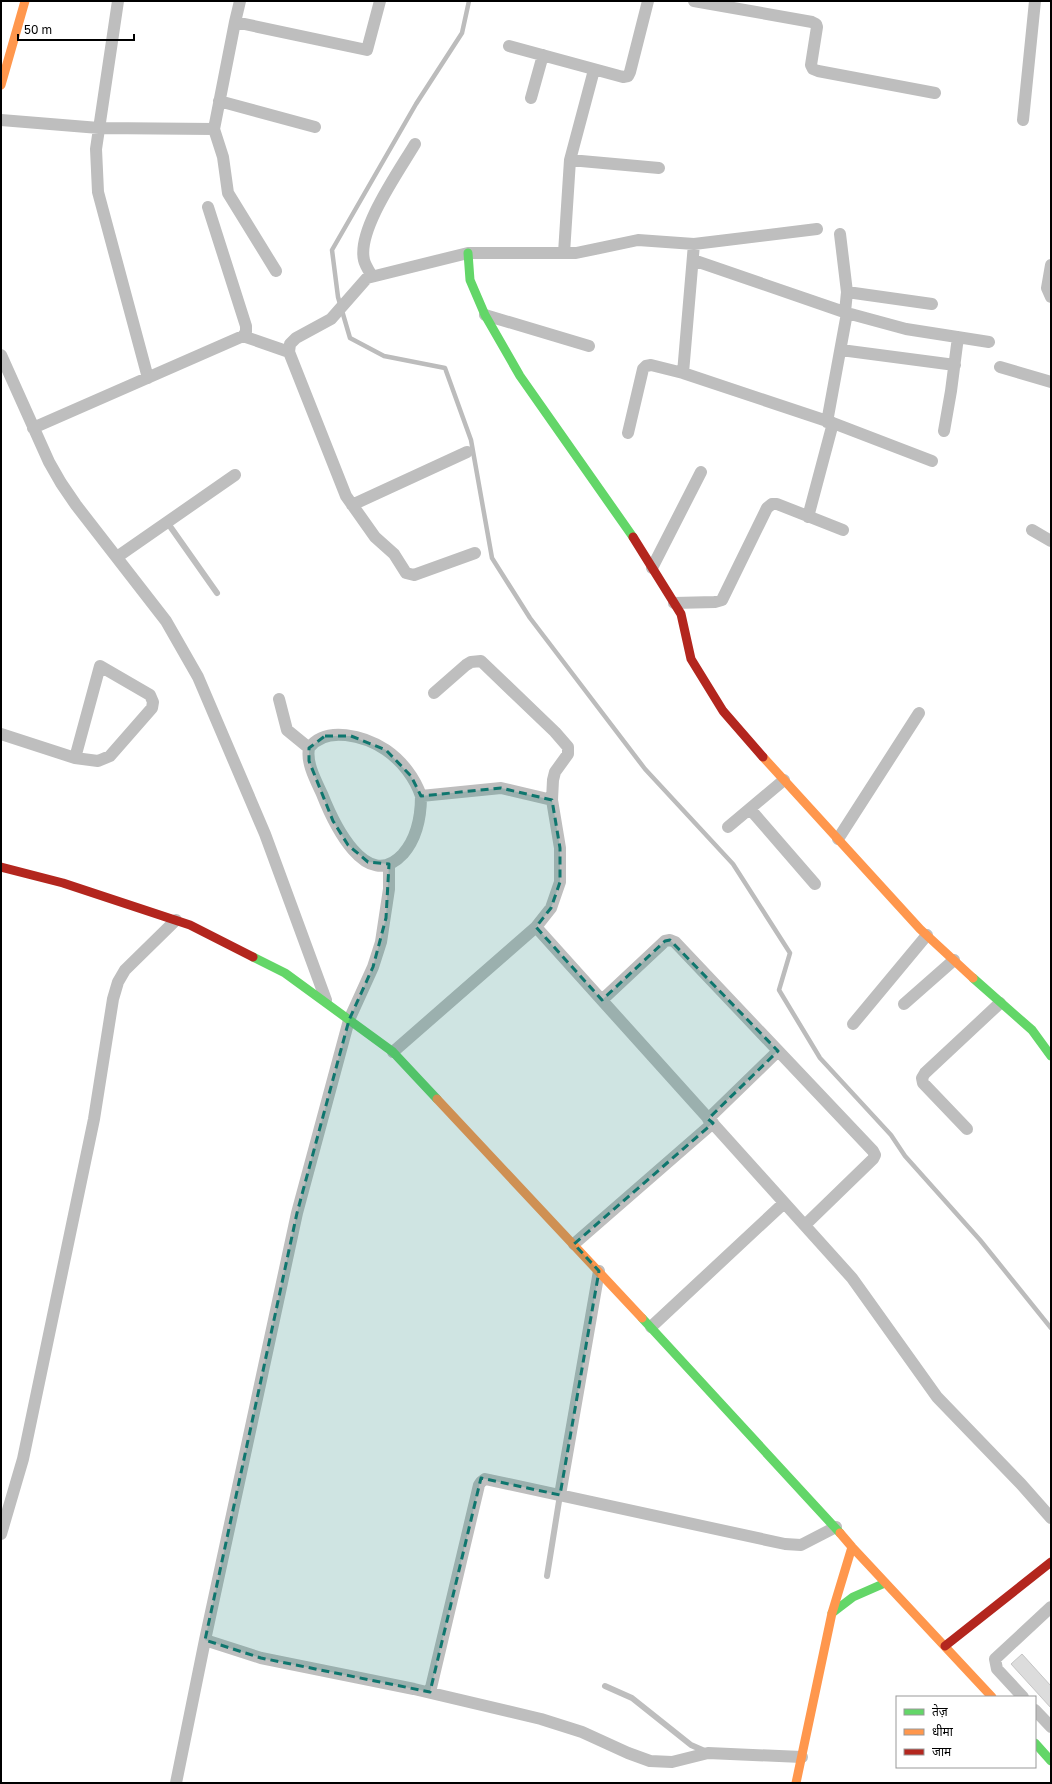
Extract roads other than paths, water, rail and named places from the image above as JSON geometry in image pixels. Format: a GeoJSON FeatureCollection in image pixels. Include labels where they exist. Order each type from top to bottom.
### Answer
{"type":"FeatureCollection","features":[{"type":"Feature","properties":{"kind":"main road"},"geometry":{"type":"LineString","coordinates":[[1,85],[25,1]]}},
{"type":"Feature","properties":{"kind":"main road"},"geometry":{"type":"LineString","coordinates":[[468,253],[470,280],[485,315],[520,376],[628,530],[681,614],[692,659],[722,711],[927,935],[1000,1003],[1032,1030],[1051,1056]]}},
{"type":"Feature","properties":{"kind":"main road"},"geometry":{"type":"LineString","coordinates":[[1,867],[63,883],[190,925],[285,973],[393,1052],[574,1244],[836,1527],[885,1583],[991,1696]]}},
{"type":"Feature","properties":{"kind":"main road"},"geometry":{"type":"LineString","coordinates":[[796,1783],[832,1613],[852,1547]]}},
{"type":"Feature","properties":{"kind":"main road"},"geometry":{"type":"LineString","coordinates":[[945,1646],[1051,1562]]}},
{"type":"Feature","properties":{"kind":"main road"},"geometry":{"type":"LineString","coordinates":[[832,1613],[854,1596],[885,1583]]}},
{"type":"Feature","properties":{"kind":"main road"},"geometry":{"type":"LineString","coordinates":[[1036,1744],[1051,1760]]}},
{"type":"Feature","properties":{"kind":"street"},"geometry":{"type":"LineString","coordinates":[[118,1],[96,149],[98,192],[148,378]]}},
{"type":"Feature","properties":{"kind":"street"},"geometry":{"type":"LineString","coordinates":[[240,1],[214,129],[223,157],[228,193],[276,271]]}},
{"type":"Feature","properties":{"kind":"street"},"geometry":{"type":"LineString","coordinates":[[235,22],[367,50],[380,1]]}},
{"type":"Feature","properties":{"kind":"street"},"geometry":{"type":"LineString","coordinates":[[509,46],[594,70],[623,77],[628,76],[648,1]]}},
{"type":"Feature","properties":{"kind":"street"},"geometry":{"type":"LineString","coordinates":[[694,1],[812,22],[816,24],[817,27],[811,65],[814,69],[935,93]]}},
{"type":"Feature","properties":{"kind":"street"},"geometry":{"type":"LineString","coordinates":[[1023,120],[1035,1]]}},
{"type":"Feature","properties":{"kind":"street"},"geometry":{"type":"LineString","coordinates":[[531,98],[543,55]]}},
{"type":"Feature","properties":{"kind":"street"},"geometry":{"type":"LineString","coordinates":[[564,253],[570,160],[594,70]]}},
{"type":"Feature","properties":{"kind":"street"},"geometry":{"type":"LineString","coordinates":[[219,101],[314,127]]}},
{"type":"Feature","properties":{"kind":"street"},"geometry":{"type":"LineString","coordinates":[[1,120],[100,128],[214,129]]}},
{"type":"Feature","properties":{"kind":"street"},"geometry":{"type":"LineString","coordinates":[[370,277],[364,260],[363,247],[365,233],[373,216],[415,144]]}},
{"type":"Feature","properties":{"kind":"street"},"geometry":{"type":"LineString","coordinates":[[570,160],[659,168]]}},
{"type":"Feature","properties":{"kind":"street"},"geometry":{"type":"LineString","coordinates":[[34,428],[243,336],[246,332],[246,326],[208,207]]}},
{"type":"Feature","properties":{"kind":"street"},"geometry":{"type":"LineString","coordinates":[[475,553],[414,575],[406,572],[394,554],[375,537],[346,496],[289,352],[290,344],[296,338],[331,319],[370,277],[468,253],[576,253],[638,240],[694,244],[817,229]]}},
{"type":"Feature","properties":{"kind":"street"},"geometry":{"type":"LineString","coordinates":[[808,517],[830,423],[846,313],[847,292],[840,234]]}},
{"type":"Feature","properties":{"kind":"street"},"geometry":{"type":"LineString","coordinates":[[683,373],[694,244]]}},
{"type":"Feature","properties":{"kind":"street"},"geometry":{"type":"LineString","coordinates":[[693,260],[846,313],[906,329],[989,342]]}},
{"type":"Feature","properties":{"kind":"street"},"geometry":{"type":"LineString","coordinates":[[1051,265],[1047,288],[1051,297]]}},
{"type":"Feature","properties":{"kind":"street"},"geometry":{"type":"LineString","coordinates":[[847,292],[932,304]]}},
{"type":"Feature","properties":{"kind":"street"},"geometry":{"type":"LineString","coordinates":[[485,315],[589,346]]}},
{"type":"Feature","properties":{"kind":"street"},"geometry":{"type":"LineString","coordinates":[[243,336],[289,352]]}},
{"type":"Feature","properties":{"kind":"street"},"geometry":{"type":"LineString","coordinates":[[944,431],[958,337]]}},
{"type":"Feature","properties":{"kind":"street"},"geometry":{"type":"LineString","coordinates":[[841,350],[955,365]]}},
{"type":"Feature","properties":{"kind":"street"},"geometry":{"type":"LineString","coordinates":[[1,355],[49,462],[61,483],[76,505],[166,621],[198,677],[264,834],[328,1004]]}},
{"type":"Feature","properties":{"kind":"street"},"geometry":{"type":"LineString","coordinates":[[628,433],[643,369],[646,366],[651,365],[683,373],[830,423],[932,461]]}},
{"type":"Feature","properties":{"kind":"street"},"geometry":{"type":"LineString","coordinates":[[1000,367],[1051,382]]}},
{"type":"Feature","properties":{"kind":"street"},"geometry":{"type":"LineString","coordinates":[[352,505],[467,452]]}},
{"type":"Feature","properties":{"kind":"street"},"geometry":{"type":"LineString","coordinates":[[652,568],[701,472]]}},
{"type":"Feature","properties":{"kind":"street"},"geometry":{"type":"LineString","coordinates":[[117,557],[235,474]]}},
{"type":"Feature","properties":{"kind":"street"},"geometry":{"type":"LineString","coordinates":[[674,603],[716,602],[722,600],[767,508],[772,504],[777,504],[843,530]]}},
{"type":"Feature","properties":{"kind":"street"},"geometry":{"type":"LineString","coordinates":[[1032,530],[1051,541]]}},
{"type":"Feature","properties":{"kind":"street"},"geometry":{"type":"LineString","coordinates":[[393,1052],[536,927],[551,908],[560,882],[560,848],[552,800],[553,780],[555,772],[568,754],[568,747],[555,732],[481,662],[471,662],[466,665],[434,693]]}},
{"type":"Feature","properties":{"kind":"street"},"geometry":{"type":"LineString","coordinates":[[1,734],[75,758],[98,761],[110,756],[152,708],[153,702],[150,696],[100,666],[75,758]]}},
{"type":"Feature","properties":{"kind":"street"},"geometry":{"type":"LineString","coordinates":[[279,699],[287,730],[309,748]]}},
{"type":"Feature","properties":{"kind":"street"},"geometry":{"type":"LineString","coordinates":[[838,839],[919,713]]}},
{"type":"Feature","properties":{"kind":"street"},"geometry":{"type":"LineString","coordinates":[[337,734],[351,736],[369,742],[386,750],[398,761],[417,785],[421,796],[421,813],[412,842],[397,860],[389,864],[378,865],[368,862],[348,845],[333,821],[314,776],[309,760],[309,748],[316,740],[337,734]]}},
{"type":"Feature","properties":{"kind":"street"},"geometry":{"type":"LineString","coordinates":[[728,827],[784,780]]}},
{"type":"Feature","properties":{"kind":"street"},"geometry":{"type":"LineString","coordinates":[[421,796],[501,788],[552,800]]}},
{"type":"Feature","properties":{"kind":"street"},"geometry":{"type":"LineString","coordinates":[[750,809],[815,884]]}},
{"type":"Feature","properties":{"kind":"street"},"geometry":{"type":"LineString","coordinates":[[176,1783],[205,1640],[297,1213],[349,1020],[373,967],[381,942],[389,890],[389,864]]}},
{"type":"Feature","properties":{"kind":"street"},"geometry":{"type":"LineString","coordinates":[[1,1534],[23,1459],[94,1119],[113,999],[118,982],[125,970],[176,920]]}},
{"type":"Feature","properties":{"kind":"street"},"geometry":{"type":"LineString","coordinates":[[536,927],[852,1278],[937,1397],[1021,1484],[1051,1518]]}},
{"type":"Feature","properties":{"kind":"street"},"geometry":{"type":"LineString","coordinates":[[853,1024],[927,935]]}},
{"type":"Feature","properties":{"kind":"street"},"geometry":{"type":"LineString","coordinates":[[602,1000],[665,941],[670,940],[675,942],[873,1151],[875,1156],[873,1159],[804,1225]]}},
{"type":"Feature","properties":{"kind":"street"},"geometry":{"type":"LineString","coordinates":[[904,1004],[954,960]]}},
{"type":"Feature","properties":{"kind":"street"},"geometry":{"type":"LineString","coordinates":[[967,1129],[924,1083],[922,1078],[925,1072],[1000,1003]]}},
{"type":"Feature","properties":{"kind":"street"},"geometry":{"type":"LineString","coordinates":[[574,1244],[710,1121],[778,1052]]}},
{"type":"Feature","properties":{"kind":"street"},"geometry":{"type":"LineString","coordinates":[[651,1327],[784,1202]]}},
{"type":"Feature","properties":{"kind":"street"},"geometry":{"type":"LineString","coordinates":[[560,1495],[599,1272]]}},
{"type":"Feature","properties":{"kind":"street"},"geometry":{"type":"LineString","coordinates":[[430,1692],[481,1482],[485,1479],[785,1544],[802,1545],[836,1527]]}},
{"type":"Feature","properties":{"kind":"street"},"geometry":{"type":"LineString","coordinates":[[1022,1696],[997,1669],[995,1659],[1051,1606]]}},
{"type":"Feature","properties":{"kind":"street"},"geometry":{"type":"LineString","coordinates":[[205,1640],[261,1658],[430,1692],[541,1719],[582,1732],[628,1753],[650,1761],[672,1762],[708,1753],[802,1757]]}},
{"type":"Feature","properties":{"kind":"street"},"geometry":{"type":"LineString","coordinates":[[1036,1711],[1051,1727]]}},
{"type":"Feature","properties":{"kind":"lane"},"geometry":{"type":"LineString","coordinates":[[167,522],[217,594]]}},
{"type":"Feature","properties":{"kind":"lane"},"geometry":{"type":"LineString","coordinates":[[547,1576],[560,1495]]}},
{"type":"Feature","properties":{"kind":"lane"},"geometry":{"type":"LineString","coordinates":[[605,1686],[632,1698],[691,1745],[708,1753]]}},
{"type":"Feature","properties":{"kind":"waterway"},"geometry":{"type":"LineString","coordinates":[[469,1],[462,33],[416,104],[332,250],[338,297],[350,338],[384,356],[445,368],[471,440],[492,558],[530,618],[645,769],[733,864],[790,953],[779,990],[820,1058],[891,1135],[905,1156],[980,1240],[1051,1328]]}}]}
